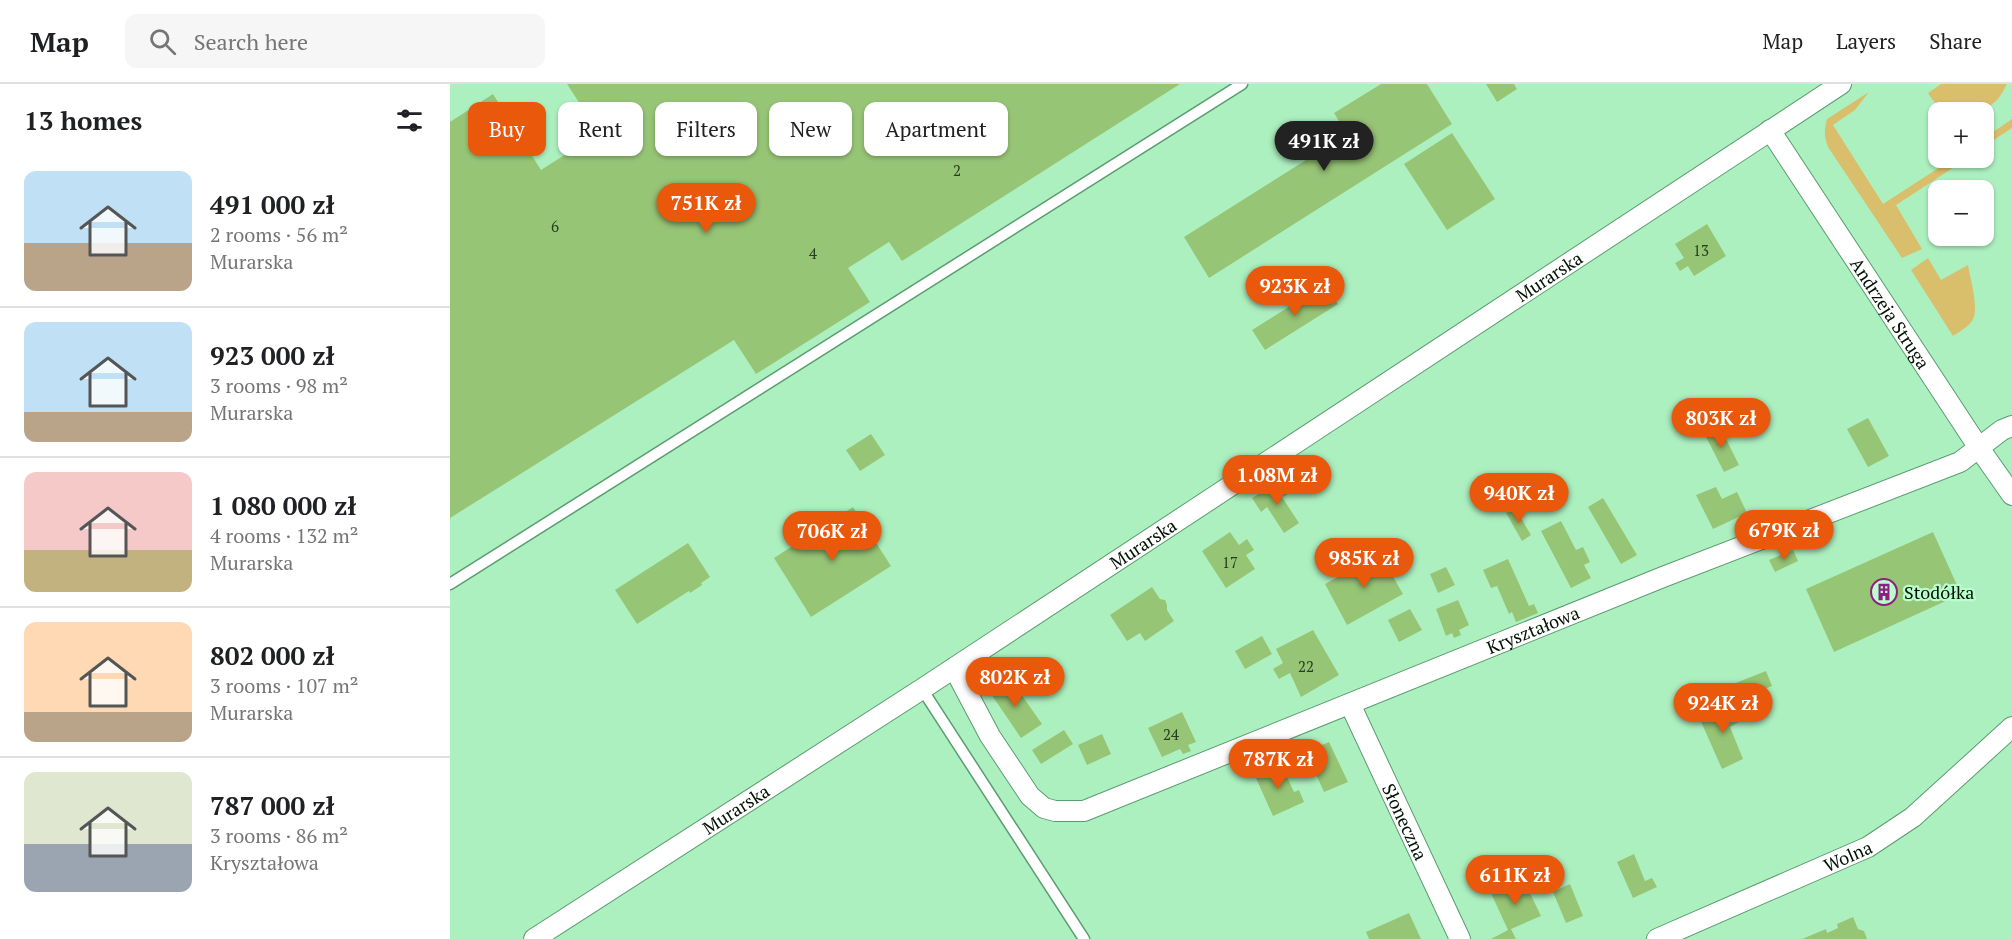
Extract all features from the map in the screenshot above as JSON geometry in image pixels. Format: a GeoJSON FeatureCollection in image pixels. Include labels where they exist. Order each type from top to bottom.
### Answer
{"type":"FeatureCollection","features":[{"type":"Feature","properties":{"kind":"street","name":"Murarska"},"geometry":{"type":"LineString","coordinates":[[534,939],[922,689],[1840,84]]}},
{"type":"Feature","properties":{"kind":"street","name":"Andrzeja Struga"},"geometry":{"type":"LineString","coordinates":[[1770,130],[1978,448],[2012,495]]}},
{"type":"Feature","properties":{"kind":"street","name":"Kryształowa"},"geometry":{"type":"LineString","coordinates":[[954,668],[990,736],[1029,796],[1036,803],[1055,812],[1084,811],[1297,724],[1350,705],[1663,576],[1960,462],[2002,430],[2012,426]]}},
{"type":"Feature","properties":{"kind":"street","name":"Słoneczna"},"geometry":{"type":"LineString","coordinates":[[1350,705],[1460,939]]}},
{"type":"Feature","properties":{"kind":"street","name":"Wolna"},"geometry":{"type":"LineString","coordinates":[[1657,939],[1868,847],[1913,817],[2012,727]]}},
{"type":"Feature","properties":{"kind":"lane"},"geometry":{"type":"LineString","coordinates":[[450,584],[1242,84]]}},
{"type":"Feature","properties":{"kind":"lane"},"geometry":{"type":"LineString","coordinates":[[922,689],[1084,939]]}},
{"type":"Feature","properties":{"kind":"shaded area"},"geometry":{"type":"Polygon","coordinates":[[[1941,84],[2007,84],[1994,102],[1935,102],[1928,93],[1941,84]]]}},
{"type":"Feature","properties":{"kind":"shaded area"},"geometry":{"type":"Polygon","coordinates":[[[1869,92],[1855,110],[1833,125],[1883,204],[1939,168],[1953,168],[1934,180],[1928,180],[1928,184],[1896,205],[1922,249],[1902,258],[1828,147],[1825,130],[1827,119],[1869,92]]]}},
{"type":"Feature","properties":{"kind":"shaded area"},"geometry":{"type":"Polygon","coordinates":[[[2012,119],[2012,128],[1994,140],[1994,131],[2012,119]]]}},
{"type":"Feature","properties":{"kind":"shaded area"},"geometry":{"type":"Polygon","coordinates":[[[1928,258],[1941,280],[1968,265],[1975,302],[1974,316],[1968,325],[1953,336],[1911,270],[1928,258]]]}},
{"type":"Feature","properties":{"kind":"building"},"geometry":{"type":"Polygon","coordinates":[[[567,84],[1180,84],[902,261],[889,242],[848,268],[870,302],[756,374],[734,340],[450,518],[450,122],[468,110],[468,156],[532,156],[541,170],[563,156],[643,156],[643,102],[579,102],[567,84]]]}},
{"type":"Feature","properties":{"kind":"building"},"geometry":{"type":"Polygon","coordinates":[[[1381,84],[1427,84],[1452,124],[1209,278],[1184,237],[1347,134],[1334,113],[1381,84]]]}},
{"type":"Feature","properties":{"kind":"building"},"geometry":{"type":"Polygon","coordinates":[[[1486,84],[1514,84],[1517,89],[1497,102],[1486,84]]]}},
{"type":"Feature","properties":{"kind":"building"},"geometry":{"type":"Polygon","coordinates":[[[493,94],[498,102],[481,102],[493,94]]]}},
{"type":"Feature","properties":{"kind":"building"},"geometry":{"type":"Polygon","coordinates":[[[1452,133],[1495,199],[1447,230],[1404,164],[1452,133]]]}},
{"type":"Feature","properties":{"kind":"building"},"geometry":{"type":"Polygon","coordinates":[[[1707,224],[1726,256],[1694,276],[1688,266],[1680,271],[1675,263],[1684,258],[1675,244],[1707,224]]]}},
{"type":"Feature","properties":{"kind":"building"},"geometry":{"type":"Polygon","coordinates":[[[1325,284],[1338,304],[1265,350],[1252,330],[1325,284]]]}},
{"type":"Feature","properties":{"kind":"building"},"geometry":{"type":"Polygon","coordinates":[[[1868,418],[1889,456],[1868,467],[1847,429],[1868,418]]]}},
{"type":"Feature","properties":{"kind":"building"},"geometry":{"type":"Polygon","coordinates":[[[1719,425],[1739,465],[1724,472],[1704,433],[1719,425]]]}},
{"type":"Feature","properties":{"kind":"building"},"geometry":{"type":"Polygon","coordinates":[[[871,434],[885,455],[860,471],[846,450],[871,434]]]}},
{"type":"Feature","properties":{"kind":"building"},"geometry":{"type":"Polygon","coordinates":[[[1281,480],[1290,493],[1282,497],[1299,523],[1284,533],[1267,507],[1261,512],[1252,498],[1281,480]]]}},
{"type":"Feature","properties":{"kind":"building"},"geometry":{"type":"Polygon","coordinates":[[[1716,487],[1722,499],[1737,492],[1747,513],[1713,529],[1696,495],[1716,487]]]}},
{"type":"Feature","properties":{"kind":"building"},"geometry":{"type":"Polygon","coordinates":[[[1603,498],[1637,555],[1621,564],[1588,507],[1603,498]]]}},
{"type":"Feature","properties":{"kind":"building"},"geometry":{"type":"Polygon","coordinates":[[[853,507],[891,566],[811,617],[774,558],[853,507]]]}},
{"type":"Feature","properties":{"kind":"building"},"geometry":{"type":"Polygon","coordinates":[[[1515,508],[1531,535],[1522,541],[1506,513],[1515,508]]]}},
{"type":"Feature","properties":{"kind":"building"},"geometry":{"type":"Polygon","coordinates":[[[1561,521],[1576,550],[1583,547],[1590,562],[1584,565],[1591,578],[1571,588],[1541,531],[1561,521]]]}},
{"type":"Feature","properties":{"kind":"building"},"geometry":{"type":"Polygon","coordinates":[[[1230,532],[1239,545],[1247,539],[1254,550],[1246,555],[1255,569],[1226,588],[1202,551],[1230,532]]]}},
{"type":"Feature","properties":{"kind":"building","name":"Stodółka"},"geometry":{"type":"Polygon","coordinates":[[[1933,532],[1961,594],[1834,652],[1806,589],[1933,532]]]}},
{"type":"Feature","properties":{"kind":"building"},"geometry":{"type":"Polygon","coordinates":[[[688,543],[710,577],[690,593],[689,591],[637,624],[615,590],[688,543]]]}},
{"type":"Feature","properties":{"kind":"building"},"geometry":{"type":"Polygon","coordinates":[[[1793,550],[1798,561],[1775,572],[1769,560],[1793,550]]]}},
{"type":"Feature","properties":{"kind":"building"},"geometry":{"type":"Polygon","coordinates":[[[1380,554],[1403,594],[1347,625],[1325,584],[1380,554]]]}},
{"type":"Feature","properties":{"kind":"building"},"geometry":{"type":"Polygon","coordinates":[[[1508,559],[1529,606],[1534,604],[1538,613],[1516,622],[1512,612],[1509,614],[1497,586],[1491,588],[1483,570],[1508,559]]]}},
{"type":"Feature","properties":{"kind":"building"},"geometry":{"type":"Polygon","coordinates":[[[1446,567],[1455,585],[1438,593],[1430,574],[1446,567]]]}},
{"type":"Feature","properties":{"kind":"building"},"geometry":{"type":"Polygon","coordinates":[[[1152,587],[1160,599],[1165,600],[1167,610],[1174,621],[1145,641],[1140,633],[1127,641],[1110,615],[1152,587]]]}},
{"type":"Feature","properties":{"kind":"building"},"geometry":{"type":"Polygon","coordinates":[[[1458,600],[1469,625],[1459,630],[1461,635],[1454,638],[1452,633],[1446,636],[1436,609],[1458,600]]]}},
{"type":"Feature","properties":{"kind":"building"},"geometry":{"type":"Polygon","coordinates":[[[1410,609],[1422,630],[1399,642],[1388,620],[1410,609]]]}},
{"type":"Feature","properties":{"kind":"building"},"geometry":{"type":"Polygon","coordinates":[[[1313,630],[1339,675],[1301,697],[1290,673],[1279,679],[1273,669],[1283,663],[1276,649],[1313,630]]]}},
{"type":"Feature","properties":{"kind":"building"},"geometry":{"type":"Polygon","coordinates":[[[1262,636],[1272,654],[1245,669],[1235,651],[1262,636]]]}},
{"type":"Feature","properties":{"kind":"building"},"geometry":{"type":"Polygon","coordinates":[[[1766,671],[1772,686],[1759,691],[1761,698],[1753,701],[1749,695],[1739,699],[1733,684],[1766,671]]]}},
{"type":"Feature","properties":{"kind":"building"},"geometry":{"type":"Polygon","coordinates":[[[1009,677],[1042,724],[1021,738],[989,691],[1009,677]]]}},
{"type":"Feature","properties":{"kind":"building"},"geometry":{"type":"Polygon","coordinates":[[[1732,702],[1741,721],[1730,727],[1743,759],[1722,769],[1699,717],[1732,702]]]}},
{"type":"Feature","properties":{"kind":"building"},"geometry":{"type":"Polygon","coordinates":[[[1182,712],[1196,742],[1188,745],[1191,751],[1183,754],[1180,749],[1162,757],[1148,728],[1182,712]]]}},
{"type":"Feature","properties":{"kind":"building"},"geometry":{"type":"Polygon","coordinates":[[[1064,730],[1073,744],[1041,764],[1032,750],[1064,730]]]}},
{"type":"Feature","properties":{"kind":"building"},"geometry":{"type":"Polygon","coordinates":[[[1102,734],[1111,754],[1087,765],[1078,745],[1102,734]]]}},
{"type":"Feature","properties":{"kind":"building"},"geometry":{"type":"Polygon","coordinates":[[[1329,742],[1348,782],[1324,792],[1306,752],[1329,742]]]}},
{"type":"Feature","properties":{"kind":"building"},"geometry":{"type":"Polygon","coordinates":[[[1281,764],[1294,792],[1299,790],[1304,802],[1273,816],[1255,776],[1281,764]]]}},
{"type":"Feature","properties":{"kind":"building"},"geometry":{"type":"Polygon","coordinates":[[[1634,854],[1645,881],[1652,878],[1657,887],[1633,898],[1617,862],[1634,854]]]}},
{"type":"Feature","properties":{"kind":"building"},"geometry":{"type":"Polygon","coordinates":[[[1522,877],[1541,916],[1511,929],[1516,939],[1491,939],[1508,930],[1490,891],[1522,877]]]}},
{"type":"Feature","properties":{"kind":"building"},"geometry":{"type":"Polygon","coordinates":[[[1570,884],[1583,916],[1566,923],[1553,892],[1570,884]]]}},
{"type":"Feature","properties":{"kind":"building"},"geometry":{"type":"Polygon","coordinates":[[[1409,913],[1421,939],[1369,939],[1366,932],[1409,913]]]}},
{"type":"Feature","properties":{"kind":"building"},"geometry":{"type":"Polygon","coordinates":[[[1853,917],[1858,929],[1864,931],[1867,939],[1802,939],[1826,929],[1827,933],[1838,928],[1837,924],[1853,917]]]}},
{"type":"Feature","properties":{"kind":"place","name":"Stodółka"},"geometry":{"type":"Point","coordinates":[1884,592]}}]}
